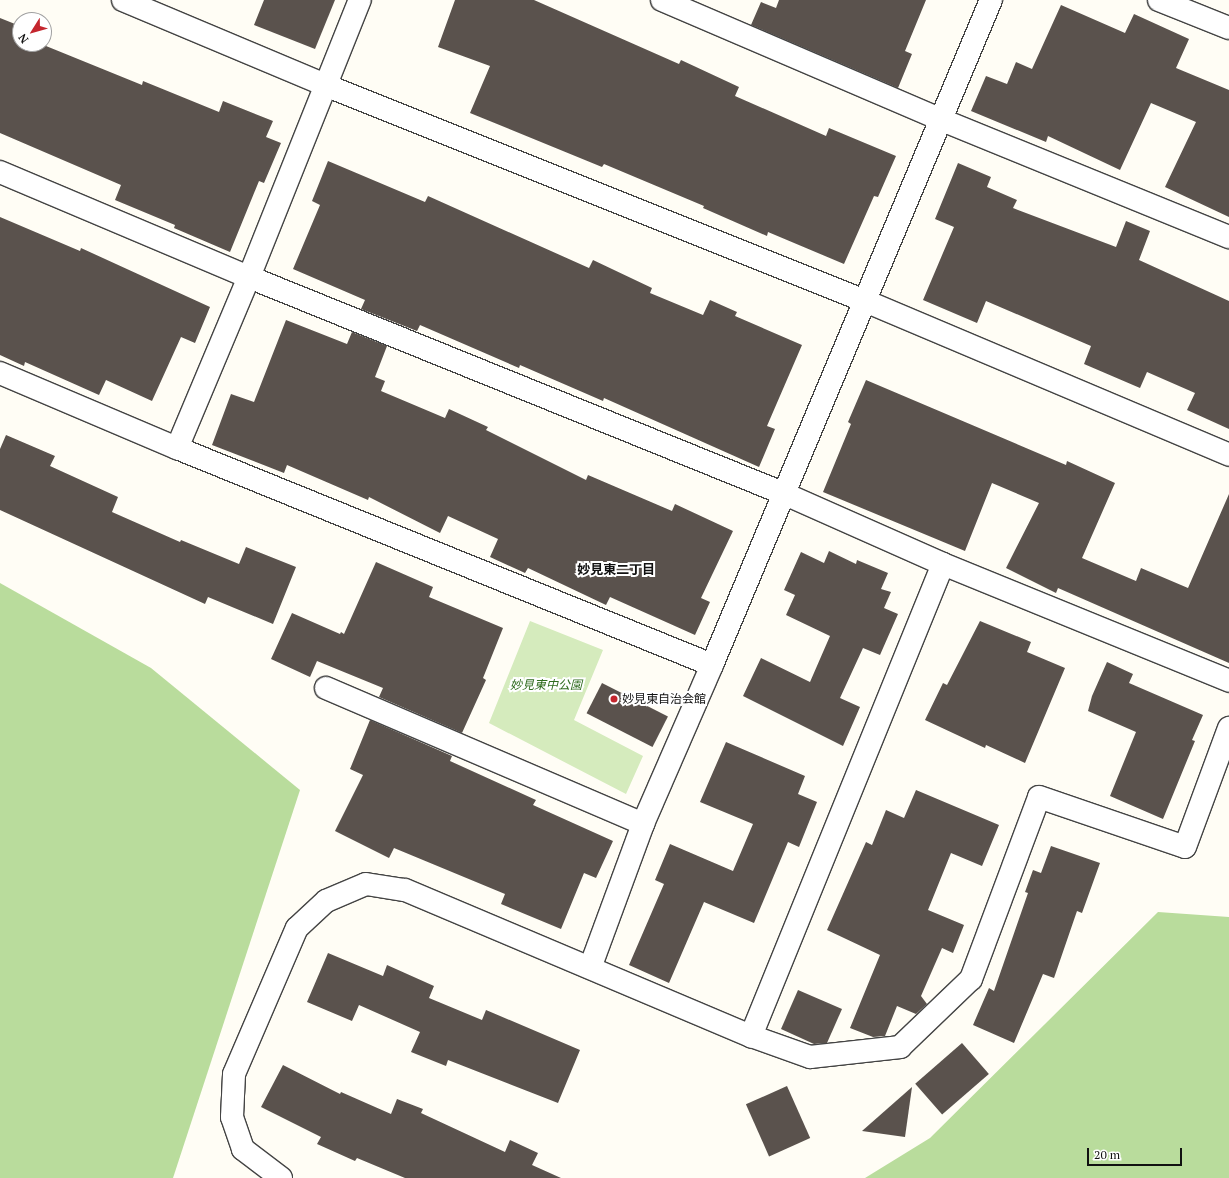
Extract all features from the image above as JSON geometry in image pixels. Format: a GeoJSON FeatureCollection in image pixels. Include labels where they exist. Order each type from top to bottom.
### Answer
{"type":"FeatureCollection","features":[{"type":"Feature","properties":{"kind":"street"},"geometry":{"type":"LineString","coordinates":[[123,0],[325,85],[865,301],[1229,454]]}},
{"type":"Feature","properties":{"kind":"street"},"geometry":{"type":"LineString","coordinates":[[177,448],[249,277],[360,0]]}},
{"type":"Feature","properties":{"kind":"street"},"geometry":{"type":"LineString","coordinates":[[662,0],[942,120],[1229,237]]}},
{"type":"Feature","properties":{"kind":"street"},"geometry":{"type":"LineString","coordinates":[[590,968],[643,824],[785,494],[991,0]]}},
{"type":"Feature","properties":{"kind":"street"},"geometry":{"type":"LineString","coordinates":[[1159,0],[1229,28]]}},
{"type":"Feature","properties":{"kind":"street"},"geometry":{"type":"LineString","coordinates":[[0,172],[249,277],[785,494],[943,564],[1229,681]]}},
{"type":"Feature","properties":{"kind":"street"},"geometry":{"type":"LineString","coordinates":[[0,373],[177,448],[712,665]]}},
{"type":"Feature","properties":{"kind":"street"},"geometry":{"type":"LineString","coordinates":[[752,1036],[943,564]]}},
{"type":"Feature","properties":{"kind":"street"},"geometry":{"type":"LineString","coordinates":[[326,688],[643,824]]}},
{"type":"Feature","properties":{"kind":"street"},"geometry":{"type":"LineString","coordinates":[[281,1178],[243,1149],[232,1117],[234,1074],[297,928],[326,900],[366,884],[405,890],[752,1036],[810,1057],[900,1047],[971,979],[1039,797],[1185,846],[1229,728]]}},
{"type":"Feature","properties":{"kind":"green space"},"geometry":{"type":"Polygon","coordinates":[[[0,583],[151,668],[300,790],[173,1178],[0,1178],[0,583]]]}},
{"type":"Feature","properties":{"kind":"green space","name":"妙見東中公園"},"geometry":{"type":"Polygon","coordinates":[[[530,621],[603,650],[574,720],[643,756],[626,794],[489,723],[530,621]]]}},
{"type":"Feature","properties":{"kind":"green space"},"geometry":{"type":"Polygon","coordinates":[[[1158,912],[1229,917],[1229,1178],[865,1178],[930,1138],[1158,912]]]}},
{"type":"Feature","properties":{"kind":"building"},"geometry":{"type":"Polygon","coordinates":[[[264,0],[335,0],[315,49],[254,25],[264,0]]]}},
{"type":"Feature","properties":{"kind":"building"},"geometry":{"type":"Polygon","coordinates":[[[455,0],[534,0],[679,64],[681,60],[739,87],[735,96],[826,136],[829,128],[896,156],[878,197],[874,196],[844,264],[768,232],[767,236],[703,208],[704,206],[604,164],[602,167],[470,113],[490,66],[438,47],[455,0]]]}},
{"type":"Feature","properties":{"kind":"building"},"geometry":{"type":"Polygon","coordinates":[[[779,0],[926,0],[905,51],[912,54],[898,88],[751,25],[761,2],[776,8],[779,0]]]}},
{"type":"Feature","properties":{"kind":"building"},"geometry":{"type":"Polygon","coordinates":[[[1061,5],[1125,33],[1134,14],[1189,39],[1176,68],[1229,90],[1229,217],[1165,187],[1196,122],[1151,103],[1120,170],[1048,136],[1046,142],[971,111],[986,76],[1007,84],[1016,62],[1032,69],[1061,5]]]}},
{"type":"Feature","properties":{"kind":"building"},"geometry":{"type":"Polygon","coordinates":[[[0,18],[12,23],[12,52],[52,52],[52,48],[142,85],[143,81],[219,112],[223,101],[273,121],[266,137],[281,143],[264,183],[259,181],[230,252],[174,228],[175,225],[115,200],[121,185],[0,133],[0,18]]]}},
{"type":"Feature","properties":{"kind":"building"},"geometry":{"type":"Polygon","coordinates":[[[328,161],[425,202],[428,196],[589,268],[593,260],[652,288],[650,293],[703,315],[710,300],[737,312],[735,316],[802,345],[767,426],[775,429],[759,467],[604,398],[603,401],[520,365],[519,368],[420,325],[417,331],[361,309],[365,300],[293,269],[320,205],[312,201],[328,161]]]}},
{"type":"Feature","properties":{"kind":"building"},"geometry":{"type":"Polygon","coordinates":[[[958,163],[991,177],[987,187],[1017,200],[1013,208],[1116,247],[1126,221],[1150,231],[1139,260],[1229,301],[1229,429],[1187,410],[1195,393],[1147,372],[1140,388],[1084,364],[1091,346],[986,301],[977,323],[923,300],[954,227],[935,219],[958,163]]]}},
{"type":"Feature","properties":{"kind":"building"},"geometry":{"type":"Polygon","coordinates":[[[0,217],[80,251],[81,248],[210,307],[195,343],[181,337],[152,401],[106,380],[99,395],[25,362],[24,366],[0,355],[0,217]]]}},
{"type":"Feature","properties":{"kind":"building"},"geometry":{"type":"Polygon","coordinates":[[[286,320],[347,344],[352,332],[387,346],[375,377],[385,381],[381,391],[445,418],[449,409],[488,427],[486,430],[586,480],[588,475],[672,511],[675,504],[733,531],[701,598],[710,602],[695,635],[610,597],[606,605],[528,568],[525,573],[490,557],[498,539],[448,516],[440,533],[369,497],[368,500],[287,465],[284,473],[212,445],[231,394],[254,402],[286,320]]]}},
{"type":"Feature","properties":{"kind":"building"},"geometry":{"type":"Polygon","coordinates":[[[866,380],[1066,465],[1067,461],[1115,483],[1082,558],[1136,581],[1141,568],[1188,588],[1229,494],[1229,663],[1058,588],[1056,593],[1006,568],[1039,503],[992,483],[965,551],[823,492],[851,424],[848,422],[866,380]]]}},
{"type":"Feature","properties":{"kind":"building"},"geometry":{"type":"Polygon","coordinates":[[[6,435],[55,456],[50,466],[118,497],[112,512],[180,542],[181,540],[239,564],[246,547],[296,567],[273,624],[208,597],[205,604],[0,510],[0,449],[6,435]]]}},
{"type":"Feature","properties":{"kind":"building"},"geometry":{"type":"Polygon","coordinates":[[[829,551],[856,564],[857,560],[888,573],[881,589],[891,592],[884,608],[898,614],[880,655],[863,648],[840,698],[860,707],[843,746],[743,696],[761,658],[810,682],[830,636],[786,615],[795,595],[784,590],[801,552],[824,563],[829,551]]]}},
{"type":"Feature","properties":{"kind":"building"},"geometry":{"type":"Polygon","coordinates":[[[376,562],[433,587],[429,597],[503,628],[483,678],[486,680],[462,733],[379,697],[383,688],[317,661],[310,677],[271,659],[292,613],[340,634],[341,632],[344,634],[376,562]]]}},
{"type":"Feature","properties":{"kind":"building"},"geometry":{"type":"Polygon","coordinates":[[[980,621],[1031,642],[1027,652],[1065,668],[1025,763],[986,745],[985,748],[925,720],[943,683],[947,685],[980,621]]]}},
{"type":"Feature","properties":{"kind":"building"},"geometry":{"type":"Polygon","coordinates":[[[1107,662],[1133,674],[1129,683],[1203,715],[1192,740],[1195,741],[1163,819],[1110,796],[1136,732],[1088,711],[1092,696],[1107,662]]]}},
{"type":"Feature","properties":{"kind":"building","name":"妙見東自治会館"},"geometry":{"type":"Polygon","coordinates":[[[602,683],[668,717],[652,747],[587,713],[602,683]]]}},
{"type":"Feature","properties":{"kind":"building"},"geometry":{"type":"Polygon","coordinates":[[[370,720],[452,756],[450,761],[536,800],[533,805],[613,841],[596,878],[584,873],[561,929],[501,904],[505,894],[394,848],[389,858],[335,831],[363,775],[350,769],[370,720]]]}},
{"type":"Feature","properties":{"kind":"building"},"geometry":{"type":"Polygon","coordinates":[[[726,742],[805,776],[798,794],[817,802],[799,847],[788,842],[754,923],[704,902],[669,983],[629,965],[664,884],[655,880],[670,844],[733,871],[753,824],[700,802],[726,742]]]}},
{"type":"Feature","properties":{"kind":"building"},"geometry":{"type":"Polygon","coordinates":[[[916,790],[999,825],[982,866],[951,853],[928,910],[964,925],[953,953],[942,948],[921,996],[927,1004],[916,1014],[897,1006],[885,1036],[873,1037],[850,1028],[880,955],[827,930],[866,842],[872,845],[886,810],[904,818],[916,790]]]}},
{"type":"Feature","properties":{"kind":"building"},"geometry":{"type":"Polygon","coordinates":[[[1051,846],[1100,863],[1082,913],[1077,911],[1054,978],[1043,974],[1014,1043],[973,1025],[989,988],[994,991],[1028,893],[1025,892],[1033,870],[1041,873],[1051,846]]]}},
{"type":"Feature","properties":{"kind":"building"},"geometry":{"type":"Polygon","coordinates":[[[328,953],[383,976],[387,965],[434,986],[429,998],[482,1020],[486,1010],[580,1050],[558,1103],[448,1060],[446,1066],[411,1052],[420,1032],[359,1005],[352,1021],[307,1002],[328,953]]]}},
{"type":"Feature","properties":{"kind":"building"},"geometry":{"type":"Polygon","coordinates":[[[798,990],[842,1009],[827,1043],[814,1044],[781,1029],[798,990]]]}},
{"type":"Feature","properties":{"kind":"building"},"geometry":{"type":"Polygon","coordinates":[[[962,1043],[989,1074],[942,1115],[915,1084],[962,1043]]]}},
{"type":"Feature","properties":{"kind":"building"},"geometry":{"type":"Polygon","coordinates":[[[283,1065],[340,1094],[341,1092],[391,1114],[397,1099],[423,1109],[421,1113],[505,1152],[510,1140],[538,1153],[532,1165],[561,1178],[405,1178],[357,1158],[355,1161],[317,1144],[321,1137],[261,1107],[283,1065]]]}},
{"type":"Feature","properties":{"kind":"building"},"geometry":{"type":"Polygon","coordinates":[[[787,1086],[810,1138],[769,1156],[746,1104],[787,1086]]]}},
{"type":"Feature","properties":{"kind":"building"},"geometry":{"type":"Polygon","coordinates":[[[912,1087],[905,1137],[862,1131],[912,1087]]]}},
{"type":"Feature","properties":{"kind":"place","name":"妙見東自治会館"},"geometry":{"type":"Point","coordinates":[614,699]}},
{"type":"Feature","properties":{"kind":"district","name":"妙見東二丁目"},"geometry":{"type":"Point","coordinates":[616,569]}}]}
